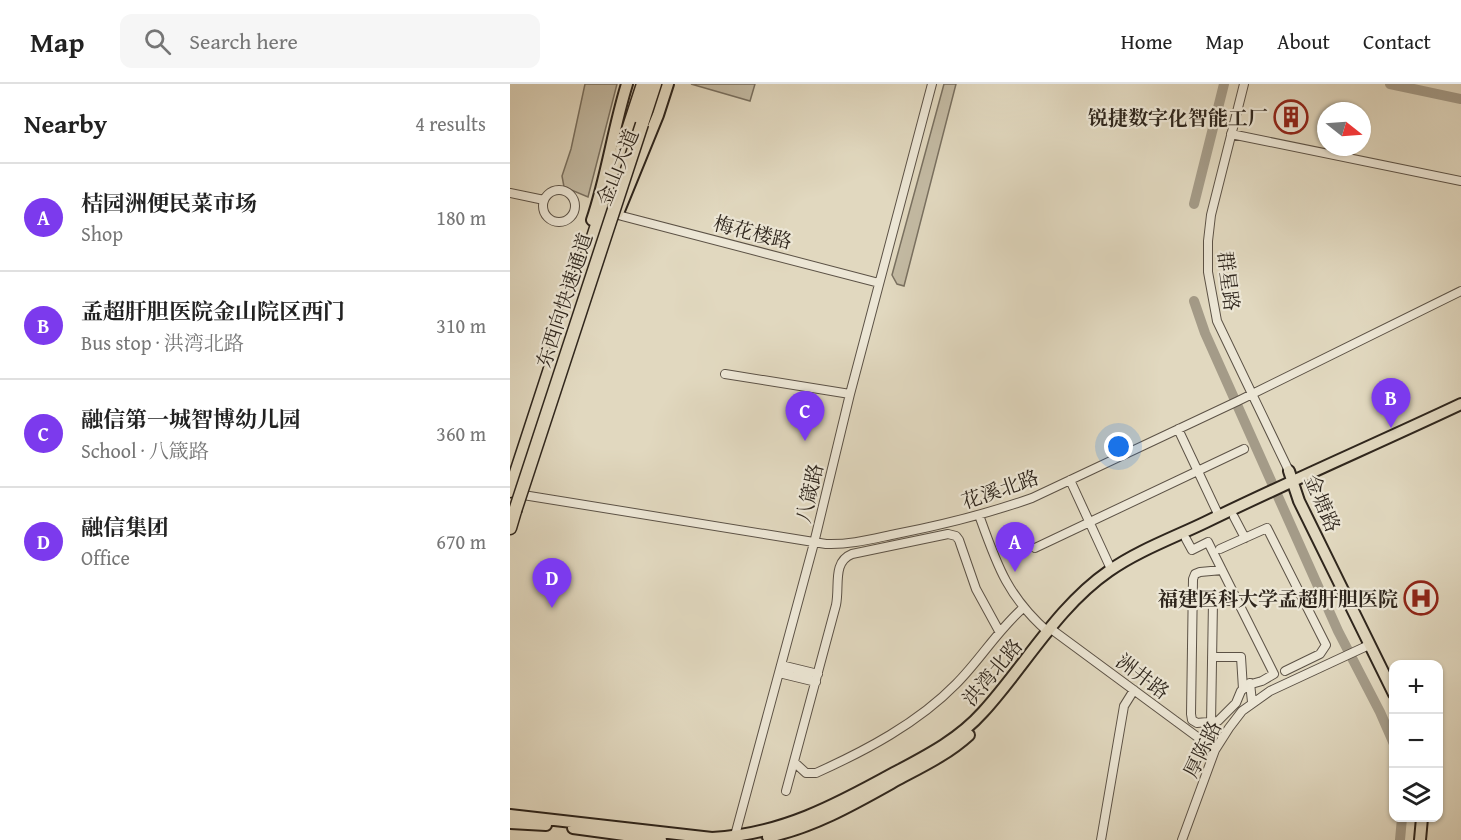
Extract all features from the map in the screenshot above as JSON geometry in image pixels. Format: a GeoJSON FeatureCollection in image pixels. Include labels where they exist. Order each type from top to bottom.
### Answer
{"type":"FeatureCollection","features":[{"type":"Feature","properties":{"kind":"highway","name":"东西向快速通道"},"geometry":{"type":"LineString","coordinates":[[510,528],[636,122],[643,84]]}},
{"type":"Feature","properties":{"kind":"highway","name":"东西向快速通道"},"geometry":{"type":"LineString","coordinates":[[510,492],[636,122],[655,84]]}},
{"type":"Feature","properties":{"kind":"main road","name":"金山大道"},"geometry":{"type":"LineString","coordinates":[[510,473],[594,214],[627,84]]}},
{"type":"Feature","properties":{"kind":"main road","name":"金山大道"},"geometry":{"type":"LineString","coordinates":[[510,537],[618,214],[668,84]]}},
{"type":"Feature","properties":{"kind":"main road","name":"洪湾北路"},"geometry":{"type":"LineString","coordinates":[[753,840],[816,822],[943,756],[966,738],[988,716],[1052,631],[1109,578],[1461,404]]}},
{"type":"Feature","properties":{"kind":"main road","name":"洪湾北路"},"geometry":{"type":"LineString","coordinates":[[1296,484],[1461,411]]}},
{"type":"Feature","properties":{"kind":"main road","name":"金塘路"},"geometry":{"type":"LineString","coordinates":[[1289,471],[1389,669]]}},
{"type":"Feature","properties":{"kind":"main road","name":"金塘路"},"geometry":{"type":"LineString","coordinates":[[1296,484],[1299,501],[1389,684]]}},
{"type":"Feature","properties":{"kind":"main road","name":"洪湾北路"},"geometry":{"type":"LineString","coordinates":[[510,822],[642,836],[734,838],[814,815],[942,747],[983,712],[1083,593],[1111,569],[1219,516],[1275,494]]}},
{"type":"Feature","properties":{"kind":"main road","name":"洪湾北路"},"geometry":{"type":"LineString","coordinates":[[510,815],[661,840]]}},
{"type":"Feature","properties":{"kind":"main road"},"geometry":{"type":"LineString","coordinates":[[1420,840],[1422,822]]}},
{"type":"Feature","properties":{"kind":"main road"},"geometry":{"type":"LineString","coordinates":[[1427,840],[1428,822]]}},
{"type":"Feature","properties":{"kind":"street","name":"八箴路"},"geometry":{"type":"LineString","coordinates":[[734,838],[814,543],[850,394],[932,84]]}},
{"type":"Feature","properties":{"kind":"street","name":"群星路"},"geometry":{"type":"LineString","coordinates":[[1244,84],[1211,214],[1208,272],[1217,321],[1289,471]]}},
{"type":"Feature","properties":{"kind":"street"},"geometry":{"type":"LineString","coordinates":[[1231,134],[1461,181]]}},
{"type":"Feature","properties":{"kind":"street"},"geometry":{"type":"LineString","coordinates":[[554,191],[565,191],[575,200],[573,213],[562,222],[552,220],[545,212],[544,200],[554,191]]}},
{"type":"Feature","properties":{"kind":"street"},"geometry":{"type":"LineString","coordinates":[[510,193],[544,200]]}},
{"type":"Feature","properties":{"kind":"street","name":"梅花楼路"},"geometry":{"type":"LineString","coordinates":[[618,214],[879,283]]}},
{"type":"Feature","properties":{"kind":"street","name":"花溪北路"},"geometry":{"type":"LineString","coordinates":[[510,492],[814,543],[851,543],[908,532],[979,515],[1032,498],[1253,394],[1461,291]]}},
{"type":"Feature","properties":{"kind":"street"},"geometry":{"type":"LineString","coordinates":[[725,374],[850,394]]}},
{"type":"Feature","properties":{"kind":"street"},"geometry":{"type":"LineString","coordinates":[[1178,429],[1219,516]]}},
{"type":"Feature","properties":{"kind":"street"},"geometry":{"type":"LineString","coordinates":[[1035,548],[1245,449]]}},
{"type":"Feature","properties":{"kind":"street"},"geometry":{"type":"LineString","coordinates":[[1070,480],[1111,569]]}},
{"type":"Feature","properties":{"kind":"street","name":"洲井路"},"geometry":{"type":"LineString","coordinates":[[979,515],[998,567],[1023,608],[1215,750]]}},
{"type":"Feature","properties":{"kind":"street"},"geometry":{"type":"LineString","coordinates":[[1234,516],[1245,538]]}},
{"type":"Feature","properties":{"kind":"street"},"geometry":{"type":"LineString","coordinates":[[1220,549],[1268,528],[1325,642],[1325,647],[1320,654],[1285,671]]}},
{"type":"Feature","properties":{"kind":"street"},"geometry":{"type":"LineString","coordinates":[[908,532],[915,541]]}},
{"type":"Feature","properties":{"kind":"street"},"geometry":{"type":"LineString","coordinates":[[906,543],[908,532]]}},
{"type":"Feature","properties":{"kind":"street"},"geometry":{"type":"LineString","coordinates":[[786,791],[837,600],[838,570],[842,560],[852,554],[948,534],[957,538],[976,589],[999,631]]}},
{"type":"Feature","properties":{"kind":"street"},"geometry":{"type":"LineString","coordinates":[[1186,539],[1192,550],[1208,542],[1222,570],[1237,601],[1274,674],[1246,686],[1236,704],[1221,719],[1211,723],[1195,722],[1191,717],[1193,579],[1197,573],[1222,570]]}},
{"type":"Feature","properties":{"kind":"street"},"geometry":{"type":"LineString","coordinates":[[1211,723],[1213,601],[1237,601]]}},
{"type":"Feature","properties":{"kind":"street"},"geometry":{"type":"LineString","coordinates":[[794,762],[806,772],[816,773],[898,730],[947,693],[971,668],[999,631],[1023,608]]}},
{"type":"Feature","properties":{"kind":"street","name":"厚陈路"},"geometry":{"type":"LineString","coordinates":[[1182,840],[1215,750],[1235,719],[1252,702],[1280,686],[1369,645]]}},
{"type":"Feature","properties":{"kind":"street"},"geometry":{"type":"LineString","coordinates":[[1212,657],[1241,657],[1246,686],[1252,702]]}},
{"type":"Feature","properties":{"kind":"street"},"geometry":{"type":"LineString","coordinates":[[780,669],[817,678]]}},
{"type":"Feature","properties":{"kind":"street"},"geometry":{"type":"LineString","coordinates":[[1101,840],[1124,706],[1134,690]]}},
{"type":"Feature","properties":{"kind":"shaded area"},"geometry":{"type":"Polygon","coordinates":[[[585,84],[617,84],[588,197],[564,187],[562,176],[571,149],[585,84]]]}},
{"type":"Feature","properties":{"kind":"shaded area"},"geometry":{"type":"Polygon","coordinates":[[[691,84],[755,84],[750,101],[691,84]]]}},
{"type":"Feature","properties":{"kind":"shaded area"},"geometry":{"type":"Polygon","coordinates":[[[944,84],[956,84],[904,286],[897,284],[892,275],[944,84]]]}},
{"type":"Feature","properties":{"kind":"waterway"},"geometry":{"type":"LineString","coordinates":[[1194,204],[1224,84]]}},
{"type":"Feature","properties":{"kind":"waterway"},"geometry":{"type":"LineString","coordinates":[[1390,84],[1461,99]]}},
{"type":"Feature","properties":{"kind":"waterway"},"geometry":{"type":"LineString","coordinates":[[1194,301],[1205,333],[1338,631],[1389,733]]}},
{"type":"Feature","properties":{"kind":"waterway"},"geometry":{"type":"LineString","coordinates":[[1400,840],[1402,822]]}},
{"type":"Feature","properties":{"kind":"place","name":"锐捷数字化智能工厂"},"geometry":{"type":"Point","coordinates":[1291,117]}},
{"type":"Feature","properties":{"kind":"place","name":"孟超肝胆医院金山院区西门"},"geometry":{"type":"Point","coordinates":[1391,428]}},
{"type":"Feature","properties":{"kind":"place","name":"融信第一城智博幼儿园"},"geometry":{"type":"Point","coordinates":[805,441]}},
{"type":"Feature","properties":{"kind":"place","name":"桔园洲便民菜市场"},"geometry":{"type":"Point","coordinates":[1015,572]}},
{"type":"Feature","properties":{"kind":"place","name":"福建医科大学孟超肝胆医院"},"geometry":{"type":"Point","coordinates":[1421,598]}},
{"type":"Feature","properties":{"kind":"place","name":"融信集团"},"geometry":{"type":"Point","coordinates":[552,608]}}]}
